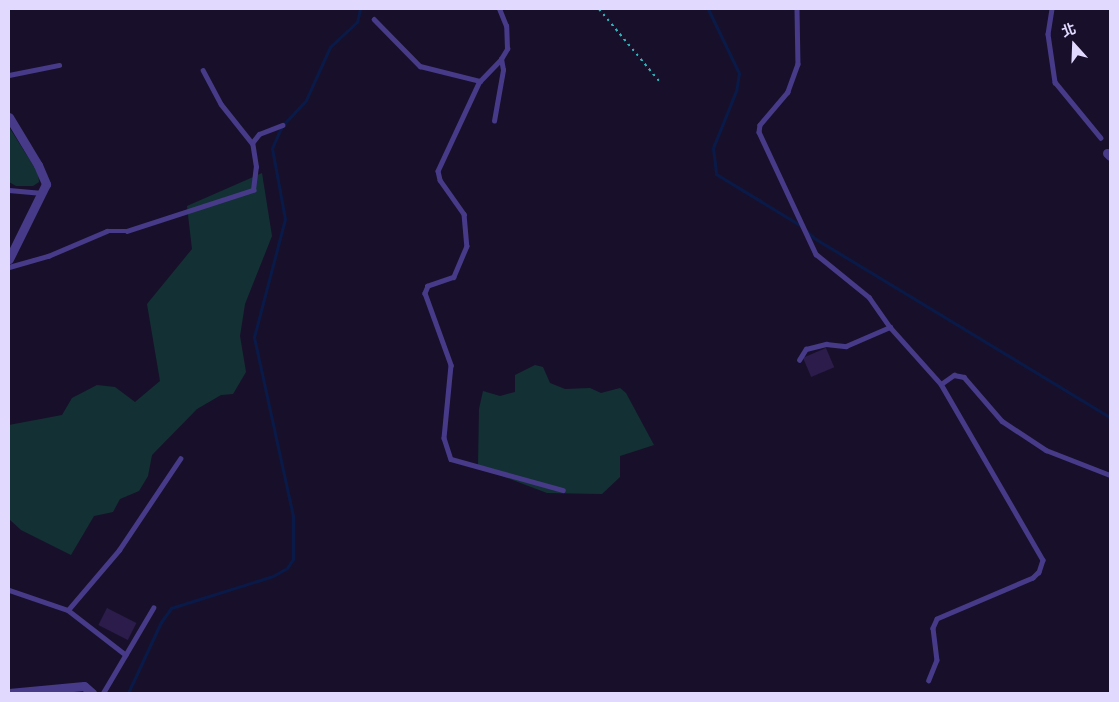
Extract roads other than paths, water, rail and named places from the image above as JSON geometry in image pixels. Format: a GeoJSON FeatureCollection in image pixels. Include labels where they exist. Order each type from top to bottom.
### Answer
{"type":"FeatureCollection","features":[{"type":"Feature","properties":{"kind":"street"},"geometry":{"type":"LineString","coordinates":[[9,117],[44,177],[46,184],[9,259]]}},
{"type":"Feature","properties":{"kind":"street"},"geometry":{"type":"LineString","coordinates":[[9,693],[84,686],[92,693]]}},
{"type":"Feature","properties":{"kind":"lane"},"geometry":{"type":"LineString","coordinates":[[499,9],[508,40],[507,49],[501,59],[480,81],[438,171],[440,180],[464,214],[467,246],[454,277],[428,286],[425,293],[451,365],[444,438],[451,459],[563,490]]}},
{"type":"Feature","properties":{"kind":"lane"},"geometry":{"type":"LineString","coordinates":[[797,9],[798,64],[788,92],[760,125],[759,132],[816,254],[869,296],[890,327],[941,384],[1043,560],[1039,572],[1033,578],[937,619],[933,628],[937,660],[928,680]]}},
{"type":"Feature","properties":{"kind":"lane"},"geometry":{"type":"LineString","coordinates":[[1052,9],[1048,34],[1055,82],[1101,138]]}},
{"type":"Feature","properties":{"kind":"lane"},"geometry":{"type":"LineString","coordinates":[[374,19],[420,66],[480,81]]}},
{"type":"Feature","properties":{"kind":"lane"},"geometry":{"type":"LineString","coordinates":[[494,121],[503,70],[501,59]]}},
{"type":"Feature","properties":{"kind":"lane"},"geometry":{"type":"LineString","coordinates":[[9,75],[59,65]]}},
{"type":"Feature","properties":{"kind":"lane"},"geometry":{"type":"LineString","coordinates":[[9,267],[48,256],[107,231],[128,231],[253,190],[256,167],[252,144],[221,104],[203,70]]}},
{"type":"Feature","properties":{"kind":"lane"},"geometry":{"type":"LineString","coordinates":[[252,144],[259,134],[282,125]]}},
{"type":"Feature","properties":{"kind":"lane"},"geometry":{"type":"LineString","coordinates":[[9,190],[42,193]]}},
{"type":"Feature","properties":{"kind":"lane"},"geometry":{"type":"LineString","coordinates":[[799,360],[806,349],[826,344],[846,346],[890,327]]}},
{"type":"Feature","properties":{"kind":"lane"},"geometry":{"type":"LineString","coordinates":[[941,384],[954,375],[964,376],[1002,422],[1046,450],[1110,475]]}},
{"type":"Feature","properties":{"kind":"lane"},"geometry":{"type":"LineString","coordinates":[[68,610],[119,550],[180,459]]}},
{"type":"Feature","properties":{"kind":"lane"},"geometry":{"type":"LineString","coordinates":[[9,590],[68,610],[126,655]]}},
{"type":"Feature","properties":{"kind":"lane"},"geometry":{"type":"LineString","coordinates":[[103,693],[153,608]]}},
{"type":"Feature","properties":{"kind":"waterway"},"geometry":{"type":"LineString","coordinates":[[128,693],[161,622],[171,608],[273,576],[287,568],[293,559],[293,516],[254,337],[285,219],[272,148],[282,126],[306,100],[330,47],[357,22],[360,9]]}},
{"type":"Feature","properties":{"kind":"waterway"},"geometry":{"type":"LineString","coordinates":[[708,9],[739,73],[736,91],[713,148],[716,174],[800,225],[814,238],[1110,417]]}}]}
